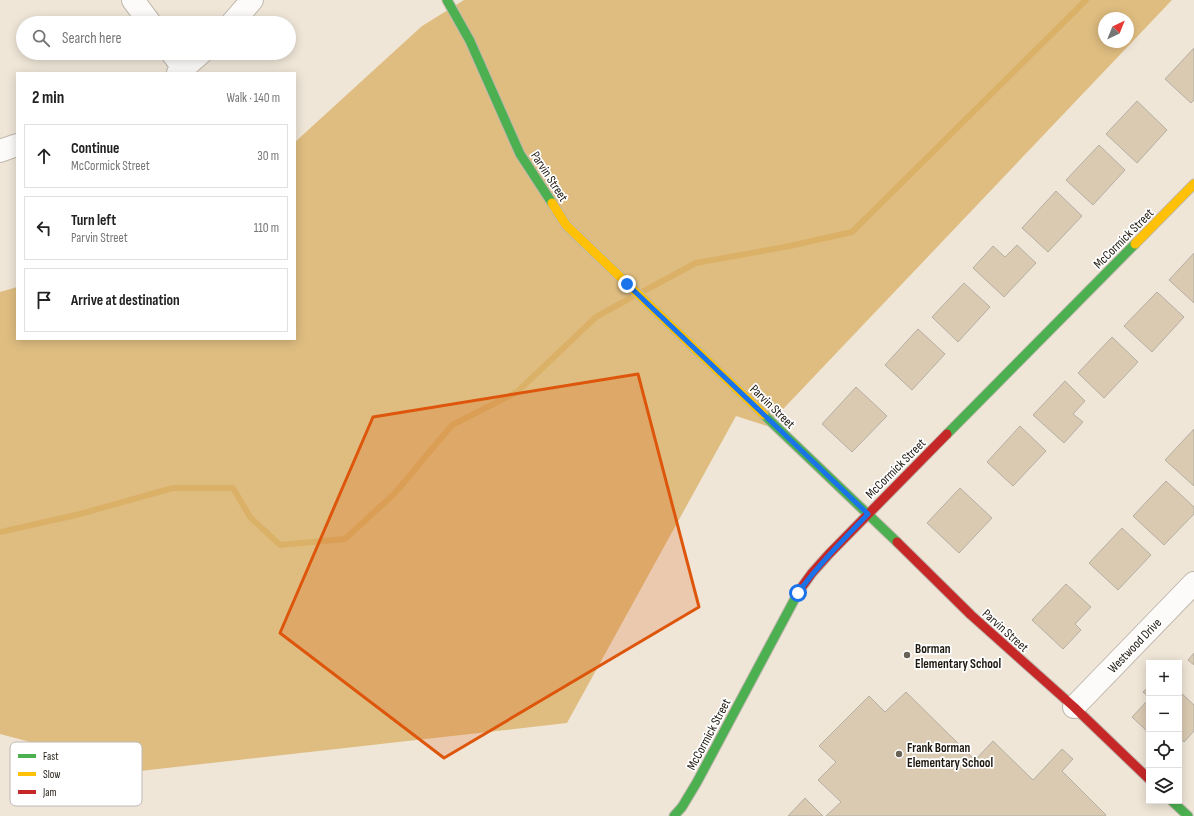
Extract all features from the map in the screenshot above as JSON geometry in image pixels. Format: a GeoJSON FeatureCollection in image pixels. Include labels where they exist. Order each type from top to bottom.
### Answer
{"type":"FeatureCollection","features":[{"type":"Feature","properties":{"kind":"street"},"geometry":{"type":"LineString","coordinates":[[134,0],[145,16]]}},
{"type":"Feature","properties":{"kind":"street"},"geometry":{"type":"LineString","coordinates":[[238,16],[252,0]]}},
{"type":"Feature","properties":{"kind":"street","name":"Parvin Street"},"geometry":{"type":"LineString","coordinates":[[446,0],[470,41],[520,154],[566,225],[868,514],[971,615],[1074,707],[1146,776]]}},
{"type":"Feature","properties":{"kind":"street"},"geometry":{"type":"LineString","coordinates":[[178,65],[188,60]]}},
{"type":"Feature","properties":{"kind":"street"},"geometry":{"type":"LineString","coordinates":[[0,151],[16,145]]}},
{"type":"Feature","properties":{"kind":"street","name":"McCormick Street"},"geometry":{"type":"LineString","coordinates":[[674,816],[682,807],[697,782],[798,593],[824,559],[1194,184]]}},
{"type":"Feature","properties":{"kind":"street","name":"Westwood Drive"},"geometry":{"type":"LineString","coordinates":[[1074,707],[1194,584]]}},
{"type":"Feature","properties":{"kind":"street"},"geometry":{"type":"LineString","coordinates":[[1175,804],[1188,816]]}},
{"type":"Feature","properties":{"kind":"highlighted area"},"geometry":{"type":"Polygon","coordinates":[[[638,374],[699,607],[444,758],[280,633],[373,417],[638,374]]]}},
{"type":"Feature","properties":{"kind":"shaded area"},"geometry":{"type":"Polygon","coordinates":[[[464,0],[1172,0],[1134,40],[1134,12],[1098,12],[1098,48],[1126,48],[767,426],[736,416],[567,723],[142,771],[142,742],[30,742],[0,734],[0,292],[16,287],[16,340],[296,340],[296,141],[422,26],[464,0]]]}},
{"type":"Feature","properties":{"kind":"building"},"geometry":{"type":"Polygon","coordinates":[[[1194,48],[1194,100],[1191,103],[1165,79],[1194,48]]]}},
{"type":"Feature","properties":{"kind":"building"},"geometry":{"type":"Polygon","coordinates":[[[1137,101],[1167,130],[1137,163],[1106,134],[1137,101]]]}},
{"type":"Feature","properties":{"kind":"building"},"geometry":{"type":"Polygon","coordinates":[[[1099,145],[1125,170],[1093,205],[1066,180],[1099,145]]]}},
{"type":"Feature","properties":{"kind":"building"},"geometry":{"type":"Polygon","coordinates":[[[1056,191],[1082,216],[1048,252],[1022,228],[1056,191]]]}},
{"type":"Feature","properties":{"kind":"building"},"geometry":{"type":"Polygon","coordinates":[[[1017,245],[1036,263],[1004,297],[973,268],[993,246],[1005,257],[1017,245]]]}},
{"type":"Feature","properties":{"kind":"building"},"geometry":{"type":"Polygon","coordinates":[[[1194,253],[1194,303],[1169,280],[1194,253]]]}},
{"type":"Feature","properties":{"kind":"building"},"geometry":{"type":"Polygon","coordinates":[[[964,283],[990,307],[958,342],[932,317],[964,283]]]}},
{"type":"Feature","properties":{"kind":"building"},"geometry":{"type":"Polygon","coordinates":[[[1157,292],[1184,317],[1152,352],[1124,326],[1157,292]]]}},
{"type":"Feature","properties":{"kind":"building"},"geometry":{"type":"Polygon","coordinates":[[[918,329],[945,354],[912,390],[885,365],[918,329]]]}},
{"type":"Feature","properties":{"kind":"building"},"geometry":{"type":"Polygon","coordinates":[[[1112,337],[1138,362],[1104,398],[1078,373],[1112,337]]]}},
{"type":"Feature","properties":{"kind":"building"},"geometry":{"type":"Polygon","coordinates":[[[1065,381],[1085,401],[1073,414],[1083,422],[1064,443],[1033,415],[1065,381]]]}},
{"type":"Feature","properties":{"kind":"building"},"geometry":{"type":"Polygon","coordinates":[[[856,387],[887,416],[852,452],[822,424],[856,387]]]}},
{"type":"Feature","properties":{"kind":"building"},"geometry":{"type":"Polygon","coordinates":[[[1020,426],[1046,451],[1013,486],[987,462],[1020,426]]]}},
{"type":"Feature","properties":{"kind":"building"},"geometry":{"type":"Polygon","coordinates":[[[1194,429],[1194,486],[1165,460],[1194,429]]]}},
{"type":"Feature","properties":{"kind":"building"},"geometry":{"type":"Polygon","coordinates":[[[1166,481],[1194,507],[1194,514],[1164,545],[1133,516],[1166,481]]]}},
{"type":"Feature","properties":{"kind":"building"},"geometry":{"type":"Polygon","coordinates":[[[960,488],[992,518],[959,553],[927,523],[960,488]]]}},
{"type":"Feature","properties":{"kind":"building"},"geometry":{"type":"Polygon","coordinates":[[[1122,528],[1151,555],[1118,590],[1089,563],[1122,528]]]}},
{"type":"Feature","properties":{"kind":"building"},"geometry":{"type":"Polygon","coordinates":[[[1066,584],[1091,607],[1075,624],[1081,630],[1063,649],[1032,620],[1066,584]]]}},
{"type":"Feature","properties":{"kind":"building"},"geometry":{"type":"Polygon","coordinates":[[[1194,653],[1194,665],[1188,660],[1194,653]]]}},
{"type":"Feature","properties":{"kind":"building","name":"Frank Borman Elementary School"},"geometry":{"type":"Polygon","coordinates":[[[906,692],[975,760],[993,741],[1033,780],[1062,749],[1073,759],[1062,771],[1106,815],[826,816],[841,802],[818,780],[836,762],[819,746],[869,696],[885,712],[906,692]]]}},
{"type":"Feature","properties":{"kind":"building"},"geometry":{"type":"Polygon","coordinates":[[[1182,694],[1194,705],[1194,731],[1184,742],[1182,740],[1182,694]]]}},
{"type":"Feature","properties":{"kind":"building"},"geometry":{"type":"Polygon","coordinates":[[[1146,702],[1146,730],[1132,717],[1146,702]]]}},
{"type":"Feature","properties":{"kind":"building"},"geometry":{"type":"Polygon","coordinates":[[[805,798],[823,816],[788,816],[805,798]]]}},
{"type":"Feature","properties":{"kind":"waterway"},"geometry":{"type":"LineString","coordinates":[[642,292],[696,263],[790,246],[852,232],[1086,0]]}},
{"type":"Feature","properties":{"kind":"waterway"},"geometry":{"type":"LineString","coordinates":[[0,532],[76,515],[173,488],[233,488],[250,517],[280,545],[345,539],[394,494],[452,425],[517,392],[596,317],[634,296]]}},
{"type":"Feature","properties":{"kind":"traffic: fast"},"geometry":{"type":"LineString","coordinates":[[447,0],[470,41],[520,154],[552,203]]}},
{"type":"Feature","properties":{"kind":"traffic: fast"},"geometry":{"type":"LineString","coordinates":[[947,434],[1135,244]]}},
{"type":"Feature","properties":{"kind":"traffic: fast"},"geometry":{"type":"LineString","coordinates":[[764,415],[897,542]]}},
{"type":"Feature","properties":{"kind":"traffic: fast"},"geometry":{"type":"LineString","coordinates":[[674,816],[682,807],[697,782],[799,591]]}},
{"type":"Feature","properties":{"kind":"traffic: fast"},"geometry":{"type":"LineString","coordinates":[[1175,804],[1188,816]]}},
{"type":"Feature","properties":{"kind":"traffic: slow"},"geometry":{"type":"LineString","coordinates":[[1135,244],[1194,184]]}},
{"type":"Feature","properties":{"kind":"traffic: slow"},"geometry":{"type":"LineString","coordinates":[[552,203],[566,225],[764,415]]}},
{"type":"Feature","properties":{"kind":"traffic: jam"},"geometry":{"type":"LineString","coordinates":[[799,591],[812,573],[829,554],[947,434]]}},
{"type":"Feature","properties":{"kind":"traffic: jam"},"geometry":{"type":"LineString","coordinates":[[897,542],[971,615],[1074,707],[1146,776]]}},
{"type":"Feature","properties":{"kind":"place","name":"Borman Elementary School"},"geometry":{"type":"Point","coordinates":[907,655]}},
{"type":"Feature","properties":{"kind":"place","name":"Frank Borman Elementary School"},"geometry":{"type":"Point","coordinates":[899,754]}},
{"type":"Feature","properties":{"kind":"route"},"geometry":{"type":"LineString","coordinates":[[627,284],[868,514],[812,573],[798,593]]}}]}
